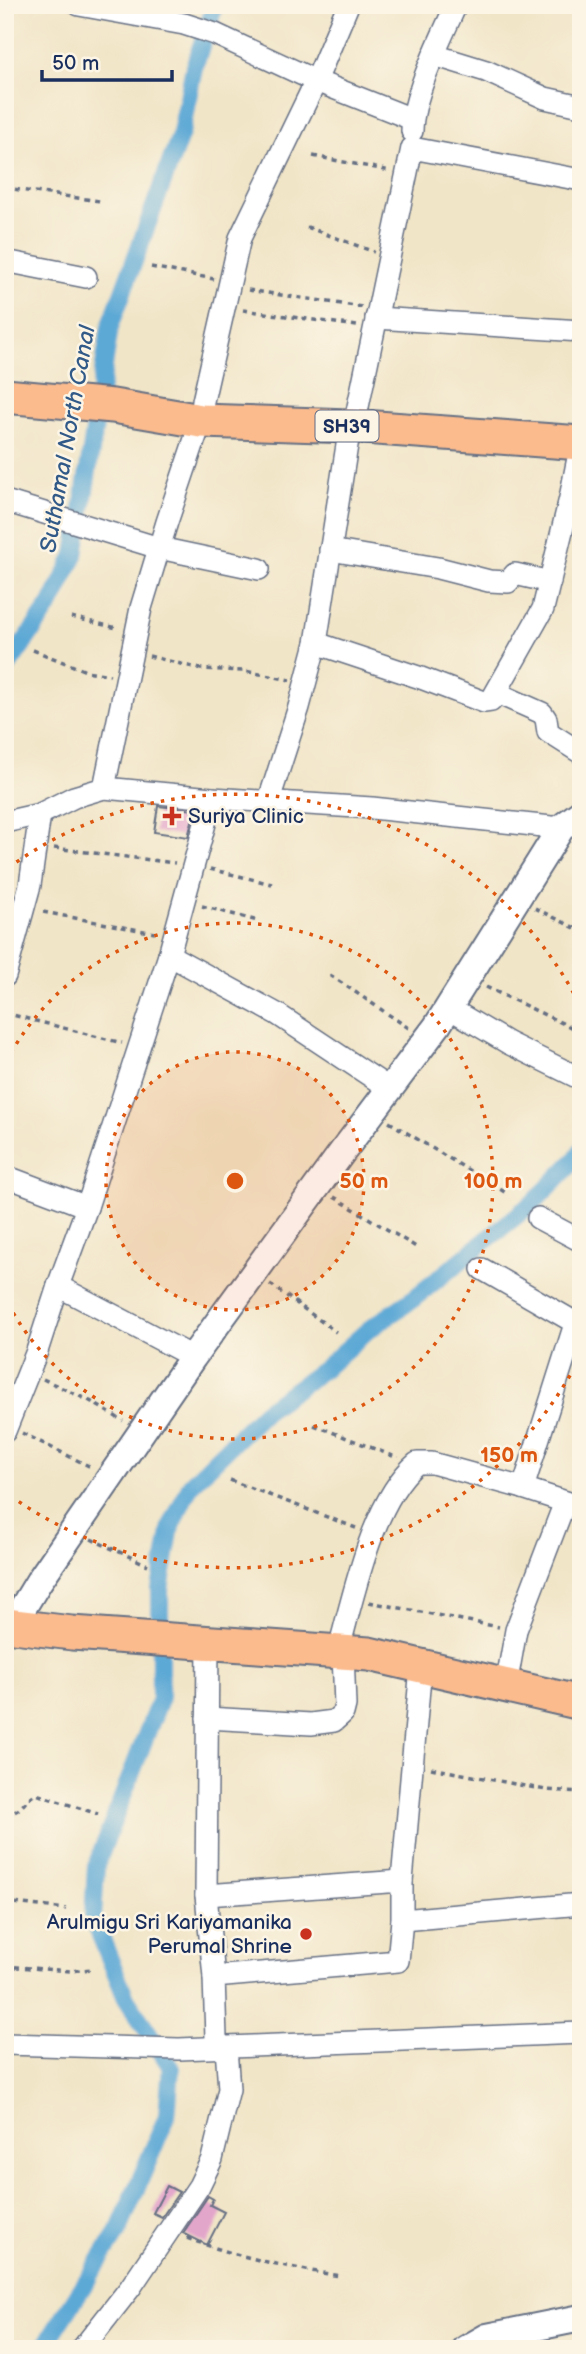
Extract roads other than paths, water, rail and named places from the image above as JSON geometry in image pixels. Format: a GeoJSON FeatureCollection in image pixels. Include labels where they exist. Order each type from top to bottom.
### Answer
{"type":"FeatureCollection","features":[{"type":"Feature","properties":{"kind":"main road","name":"SH39"},"geometry":{"type":"LineString","coordinates":[[5,396],[113,406],[201,421],[352,426],[581,443]]}},
{"type":"Feature","properties":{"kind":"main road"},"geometry":{"type":"LineString","coordinates":[[6,1627],[369,1654],[581,1703]]}},
{"type":"Feature","properties":{"kind":"street"},"geometry":{"type":"LineString","coordinates":[[79,5],[184,24],[215,34],[316,81],[412,119]]}},
{"type":"Feature","properties":{"kind":"street"},"geometry":{"type":"LineString","coordinates":[[104,788],[134,643],[159,548],[201,421],[203,401],[240,238],[316,81],[348,5]]}},
{"type":"Feature","properties":{"kind":"street"},"geometry":{"type":"LineString","coordinates":[[269,800],[316,643],[352,426],[412,148],[412,119],[434,55],[456,5]]}},
{"type":"Feature","properties":{"kind":"street"},"geometry":{"type":"LineString","coordinates":[[434,55],[486,71],[545,98],[581,106]]}},
{"type":"Feature","properties":{"kind":"street"},"geometry":{"type":"LineString","coordinates":[[412,148],[581,180]]}},
{"type":"Feature","properties":{"kind":"street"},"geometry":{"type":"LineString","coordinates":[[5,261],[86,277]]}},
{"type":"Feature","properties":{"kind":"street"},"geometry":{"type":"LineString","coordinates":[[376,319],[581,331]]}},
{"type":"Feature","properties":{"kind":"street"},"geometry":{"type":"LineString","coordinates":[[316,643],[484,702],[491,701],[543,608],[581,443]]}},
{"type":"Feature","properties":{"kind":"street"},"geometry":{"type":"LineString","coordinates":[[5,501],[159,548],[259,569]]}},
{"type":"Feature","properties":{"kind":"street"},"geometry":{"type":"LineString","coordinates":[[330,550],[438,568],[489,582],[508,582],[515,574],[550,582]]}},
{"type":"Feature","properties":{"kind":"street"},"geometry":{"type":"LineString","coordinates":[[497,693],[542,713],[548,732],[581,753]]}},
{"type":"Feature","properties":{"kind":"street"},"geometry":{"type":"LineString","coordinates":[[5,822],[40,814],[74,797],[104,788],[212,798],[571,821]]}},
{"type":"Feature","properties":{"kind":"street"},"geometry":{"type":"LineString","coordinates":[[6,1428],[29,1372],[87,1207],[171,946],[212,798]]}},
{"type":"Feature","properties":{"kind":"street"},"geometry":{"type":"LineString","coordinates":[[5,976],[30,885],[40,814]]}},
{"type":"Feature","properties":{"kind":"street"},"geometry":{"type":"LineString","coordinates":[[6,1627],[19,1614],[193,1357],[427,1040],[571,821]]}},
{"type":"Feature","properties":{"kind":"street"},"geometry":{"type":"LineString","coordinates":[[171,946],[390,1089]]}},
{"type":"Feature","properties":{"kind":"street"},"geometry":{"type":"LineString","coordinates":[[449,1008],[508,1043],[581,1079]]}},
{"type":"Feature","properties":{"kind":"street"},"geometry":{"type":"LineString","coordinates":[[5,1176],[87,1207]]}},
{"type":"Feature","properties":{"kind":"street"},"geometry":{"type":"LineString","coordinates":[[538,1218],[581,1241]]}},
{"type":"Feature","properties":{"kind":"street"},"geometry":{"type":"LineString","coordinates":[[482,1269],[578,1325],[523,1488]]}},
{"type":"Feature","properties":{"kind":"street"},"geometry":{"type":"LineString","coordinates":[[58,1286],[193,1357]]}},
{"type":"Feature","properties":{"kind":"street"},"geometry":{"type":"LineString","coordinates":[[206,1718],[312,1724],[334,1721],[343,1713],[345,1705],[341,1652],[372,1533],[404,1474],[417,1463],[432,1463],[573,1504],[516,1630],[506,1686]]}},
{"type":"Feature","properties":{"kind":"street"},"geometry":{"type":"LineString","coordinates":[[193,1640],[206,1718],[206,1895],[214,1977],[216,2038],[219,2044],[226,2048]]}},
{"type":"Feature","properties":{"kind":"street"},"geometry":{"type":"LineString","coordinates":[[214,1977],[398,1961],[411,1765],[421,1666]]}},
{"type":"Feature","properties":{"kind":"street"},"geometry":{"type":"LineString","coordinates":[[206,1895],[402,1881]]}},
{"type":"Feature","properties":{"kind":"street"},"geometry":{"type":"LineString","coordinates":[[402,1920],[581,1904]]}},
{"type":"Feature","properties":{"kind":"street"},"geometry":{"type":"LineString","coordinates":[[5,2044],[179,2049],[581,2033]]}},
{"type":"Feature","properties":{"kind":"street"},"geometry":{"type":"LineString","coordinates":[[87,2347],[199,2186],[212,2159],[229,2089],[226,2048]]}},
{"type":"Feature","properties":{"kind":"street"},"geometry":{"type":"LineString","coordinates":[[466,2349],[487,2337],[581,2318]]}},
{"type":"Feature","properties":{"kind":"waterway","name":"Suthamal North Canal"},"geometry":{"type":"LineString","coordinates":[[5,670],[51,604],[75,555],[110,327],[181,133],[194,67],[215,5]]}},
{"type":"Feature","properties":{"kind":"waterway"},"geometry":{"type":"LineString","coordinates":[[43,2349],[119,2230],[167,2116],[171,2067],[126,1998],[93,1918],[96,1866],[160,1699],[160,1589],[171,1526],[191,1484],[265,1411],[324,1369],[368,1330],[413,1299],[535,1201],[581,1151]]}},
{"type":"Feature","properties":{"kind":"place","name":"Suriya Clinic"},"geometry":{"type":"Point","coordinates":[172,816]}},
{"type":"Feature","properties":{"kind":"place","name":"Arulmigu Sri Kariyamanika Perumal Shrine"},"geometry":{"type":"Point","coordinates":[306,1934]}}]}
